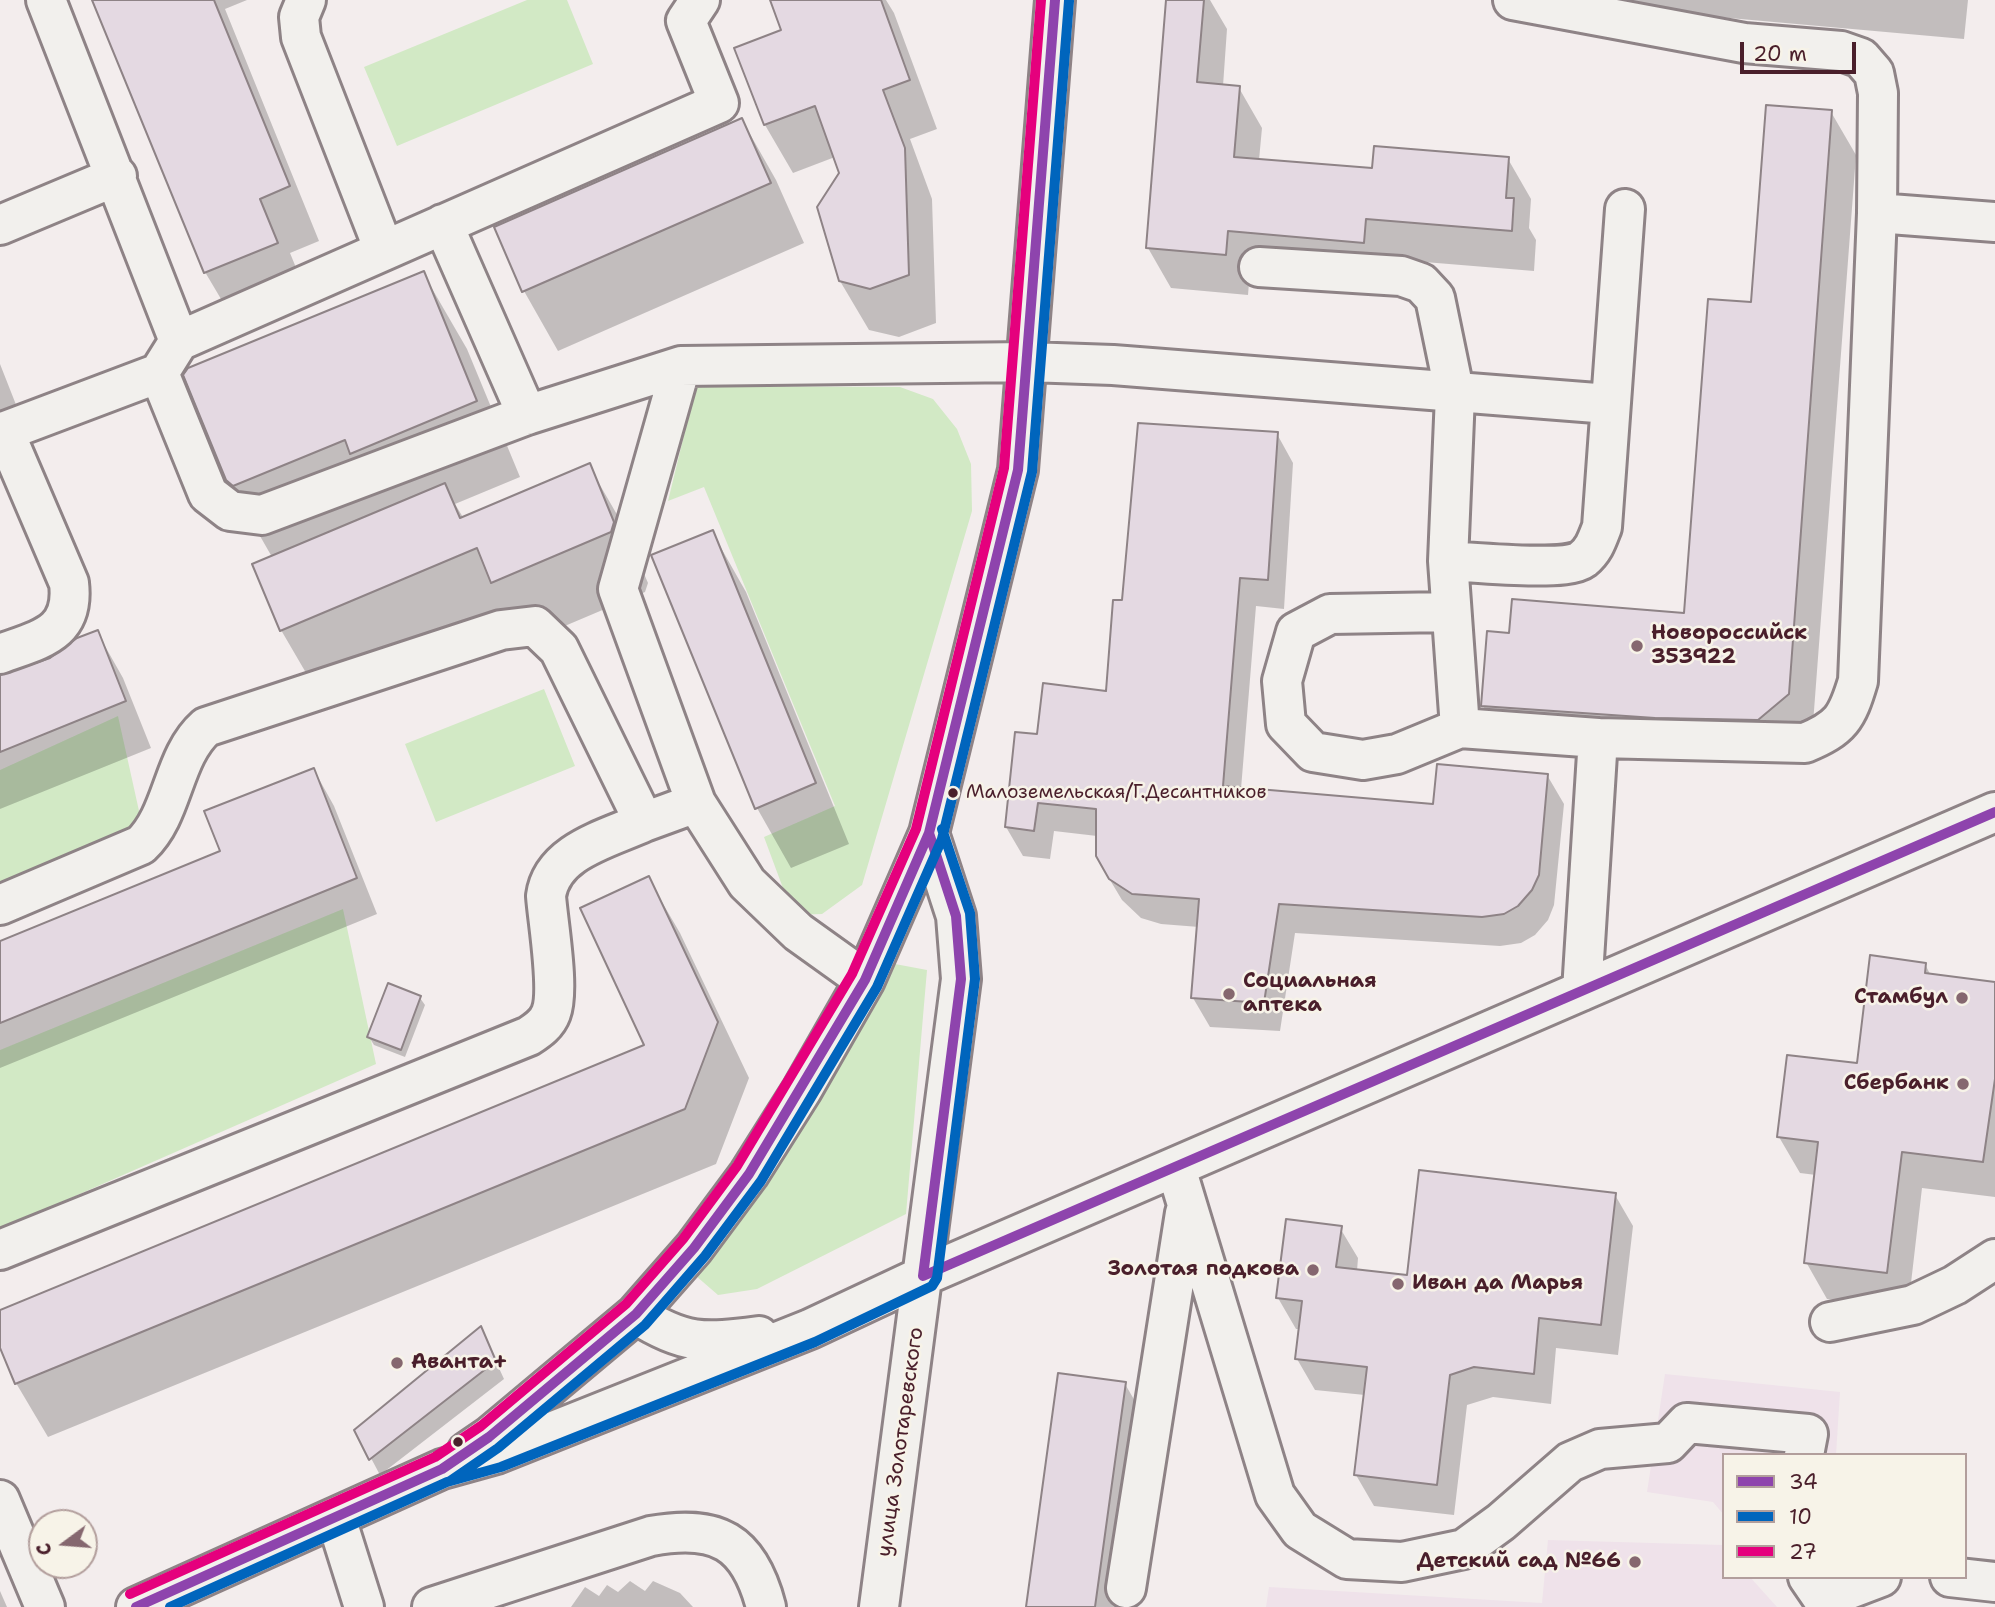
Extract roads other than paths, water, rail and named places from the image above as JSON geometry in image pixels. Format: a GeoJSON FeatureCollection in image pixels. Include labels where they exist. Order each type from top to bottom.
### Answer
{"type":"FeatureCollection","features":[{"type":"Feature","properties":{"kind":"street"},"geometry":{"type":"LineString","coordinates":[[46,0],[117,176],[179,341]]}},
{"type":"Feature","properties":{"kind":"street"},"geometry":{"type":"LineString","coordinates":[[306,0],[299,16],[301,37],[384,250]]}},
{"type":"Feature","properties":{"kind":"street"},"geometry":{"type":"LineString","coordinates":[[0,654],[47,636],[64,623],[71,603],[69,583],[2,432],[159,373],[179,341],[719,103],[686,22],[700,0]]}},
{"type":"Feature","properties":{"kind":"street"},"geometry":{"type":"LineString","coordinates":[[442,1469],[489,1437],[636,1314],[694,1248],[749,1174],[802,1090],[865,981],[929,833],[1018,470],[1055,0]]}},
{"type":"Feature","properties":{"kind":"street"},"geometry":{"type":"LineString","coordinates":[[1449,612],[1330,614],[1296,632],[1282,681],[1286,724],[1313,752],[1363,760],[1397,754],[1460,728],[1598,738],[1805,743],[1829,733],[1849,714],[1858,681],[1877,213],[1878,93],[1874,73],[1861,58],[1842,51],[1744,43],[1513,0]]}},
{"type":"Feature","properties":{"kind":"street"},"geometry":{"type":"LineString","coordinates":[[0,225],[117,176]]}},
{"type":"Feature","properties":{"kind":"street"},"geometry":{"type":"LineString","coordinates":[[1448,561],[1560,565],[1581,561],[1595,547],[1602,527],[1625,209]]}},
{"type":"Feature","properties":{"kind":"street"},"geometry":{"type":"LineString","coordinates":[[1877,213],[1995,222]]}},
{"type":"Feature","properties":{"kind":"street"},"geometry":{"type":"LineString","coordinates":[[443,224],[527,415]]}},
{"type":"Feature","properties":{"kind":"street"},"geometry":{"type":"LineString","coordinates":[[1259,267],[1401,276],[1421,283],[1435,298],[1455,394],[1448,561],[1449,612],[1460,728]]}},
{"type":"Feature","properties":{"kind":"street"},"geometry":{"type":"LineString","coordinates":[[159,373],[208,494],[230,511],[262,514],[527,415],[681,366],[1028,362],[1113,365],[1455,394],[1609,404]]}},
{"type":"Feature","properties":{"kind":"street"},"geometry":{"type":"LineString","coordinates":[[681,366],[618,589],[696,803],[747,883],[799,932],[865,981]]}},
{"type":"Feature","properties":{"kind":"street"},"geometry":{"type":"LineString","coordinates":[[0,905],[141,845],[153,830],[192,744],[206,727],[501,630],[535,626],[559,649],[644,822]]}},
{"type":"Feature","properties":{"kind":"street"},"geometry":{"type":"LineString","coordinates":[[1582,992],[1598,738]]}},
{"type":"Feature","properties":{"kind":"street"},"geometry":{"type":"LineString","coordinates":[[0,1250],[529,1036],[543,1027],[551,1012],[554,995],[546,896],[548,880],[556,867],[570,856],[644,822],[696,803]]}},
{"type":"Feature","properties":{"kind":"street"},"geometry":{"type":"LineString","coordinates":[[136,1607],[174,1599],[336,1518],[442,1469],[496,1454],[810,1329],[923,1276],[1181,1185],[1582,992],[1995,812]]}},
{"type":"Feature","properties":{"kind":"street","name":"улица Золотаревского"},"geometry":{"type":"LineString","coordinates":[[879,1607],[961,979],[956,916],[929,833]]}},
{"type":"Feature","properties":{"kind":"street"},"geometry":{"type":"LineString","coordinates":[[1181,1185],[1275,1495],[1300,1530],[1347,1559],[1402,1562],[1464,1549],[1502,1522],[1570,1462],[1600,1449],[1668,1443],[1687,1423],[1808,1434],[1804,1453]]}},
{"type":"Feature","properties":{"kind":"street"},"geometry":{"type":"LineString","coordinates":[[1126,1588],[1181,1185]]}},
{"type":"Feature","properties":{"kind":"street"},"geometry":{"type":"LineString","coordinates":[[1830,1322],[1913,1305],[1955,1285],[1995,1259]]}},
{"type":"Feature","properties":{"kind":"street"},"geometry":{"type":"LineString","coordinates":[[636,1314],[666,1334],[712,1342],[810,1329]]}},
{"type":"Feature","properties":{"kind":"street"},"geometry":{"type":"LineString","coordinates":[[0,1500],[45,1607]]}},
{"type":"Feature","properties":{"kind":"street"},"geometry":{"type":"LineString","coordinates":[[336,1518],[364,1607]]}},
{"type":"Feature","properties":{"kind":"street"},"geometry":{"type":"LineString","coordinates":[[432,1607],[651,1536],[686,1530],[716,1538],[740,1550],[759,1580],[766,1607]]}},
{"type":"Feature","properties":{"kind":"street"},"geometry":{"type":"LineString","coordinates":[[1809,1579],[1823,1599],[1876,1579]]}},
{"type":"Feature","properties":{"kind":"street"},"geometry":{"type":"LineString","coordinates":[[1891,1607],[1895,1579]]}},
{"type":"Feature","properties":{"kind":"street"},"geometry":{"type":"LineString","coordinates":[[1967,1579],[1995,1582]]}},
{"type":"Feature","properties":{"kind":"place","name":"Новороссийск 353922"},"geometry":{"type":"Point","coordinates":[1637,646]}},
{"type":"Feature","properties":{"kind":"place","name":"Малоземельская/Г.Десантников"},"geometry":{"type":"Point","coordinates":[953,793]}},
{"type":"Feature","properties":{"kind":"place","name":"Социальная аптека"},"geometry":{"type":"Point","coordinates":[1229,994]}},
{"type":"Feature","properties":{"kind":"place","name":"Стамбул"},"geometry":{"type":"Point","coordinates":[1962,998]}},
{"type":"Feature","properties":{"kind":"place","name":"Сбербанк"},"geometry":{"type":"Point","coordinates":[1963,1084]}},
{"type":"Feature","properties":{"kind":"place","name":"Золотая подкова"},"geometry":{"type":"Point","coordinates":[1313,1270]}},
{"type":"Feature","properties":{"kind":"place","name":"Иван да Марья"},"geometry":{"type":"Point","coordinates":[1398,1284]}},
{"type":"Feature","properties":{"kind":"place","name":"Аванта+"},"geometry":{"type":"Point","coordinates":[397,1363]}},
{"type":"Feature","properties":{"kind":"place","name":"Детский сад №66"},"geometry":{"type":"Point","coordinates":[1635,1562]}}]}
